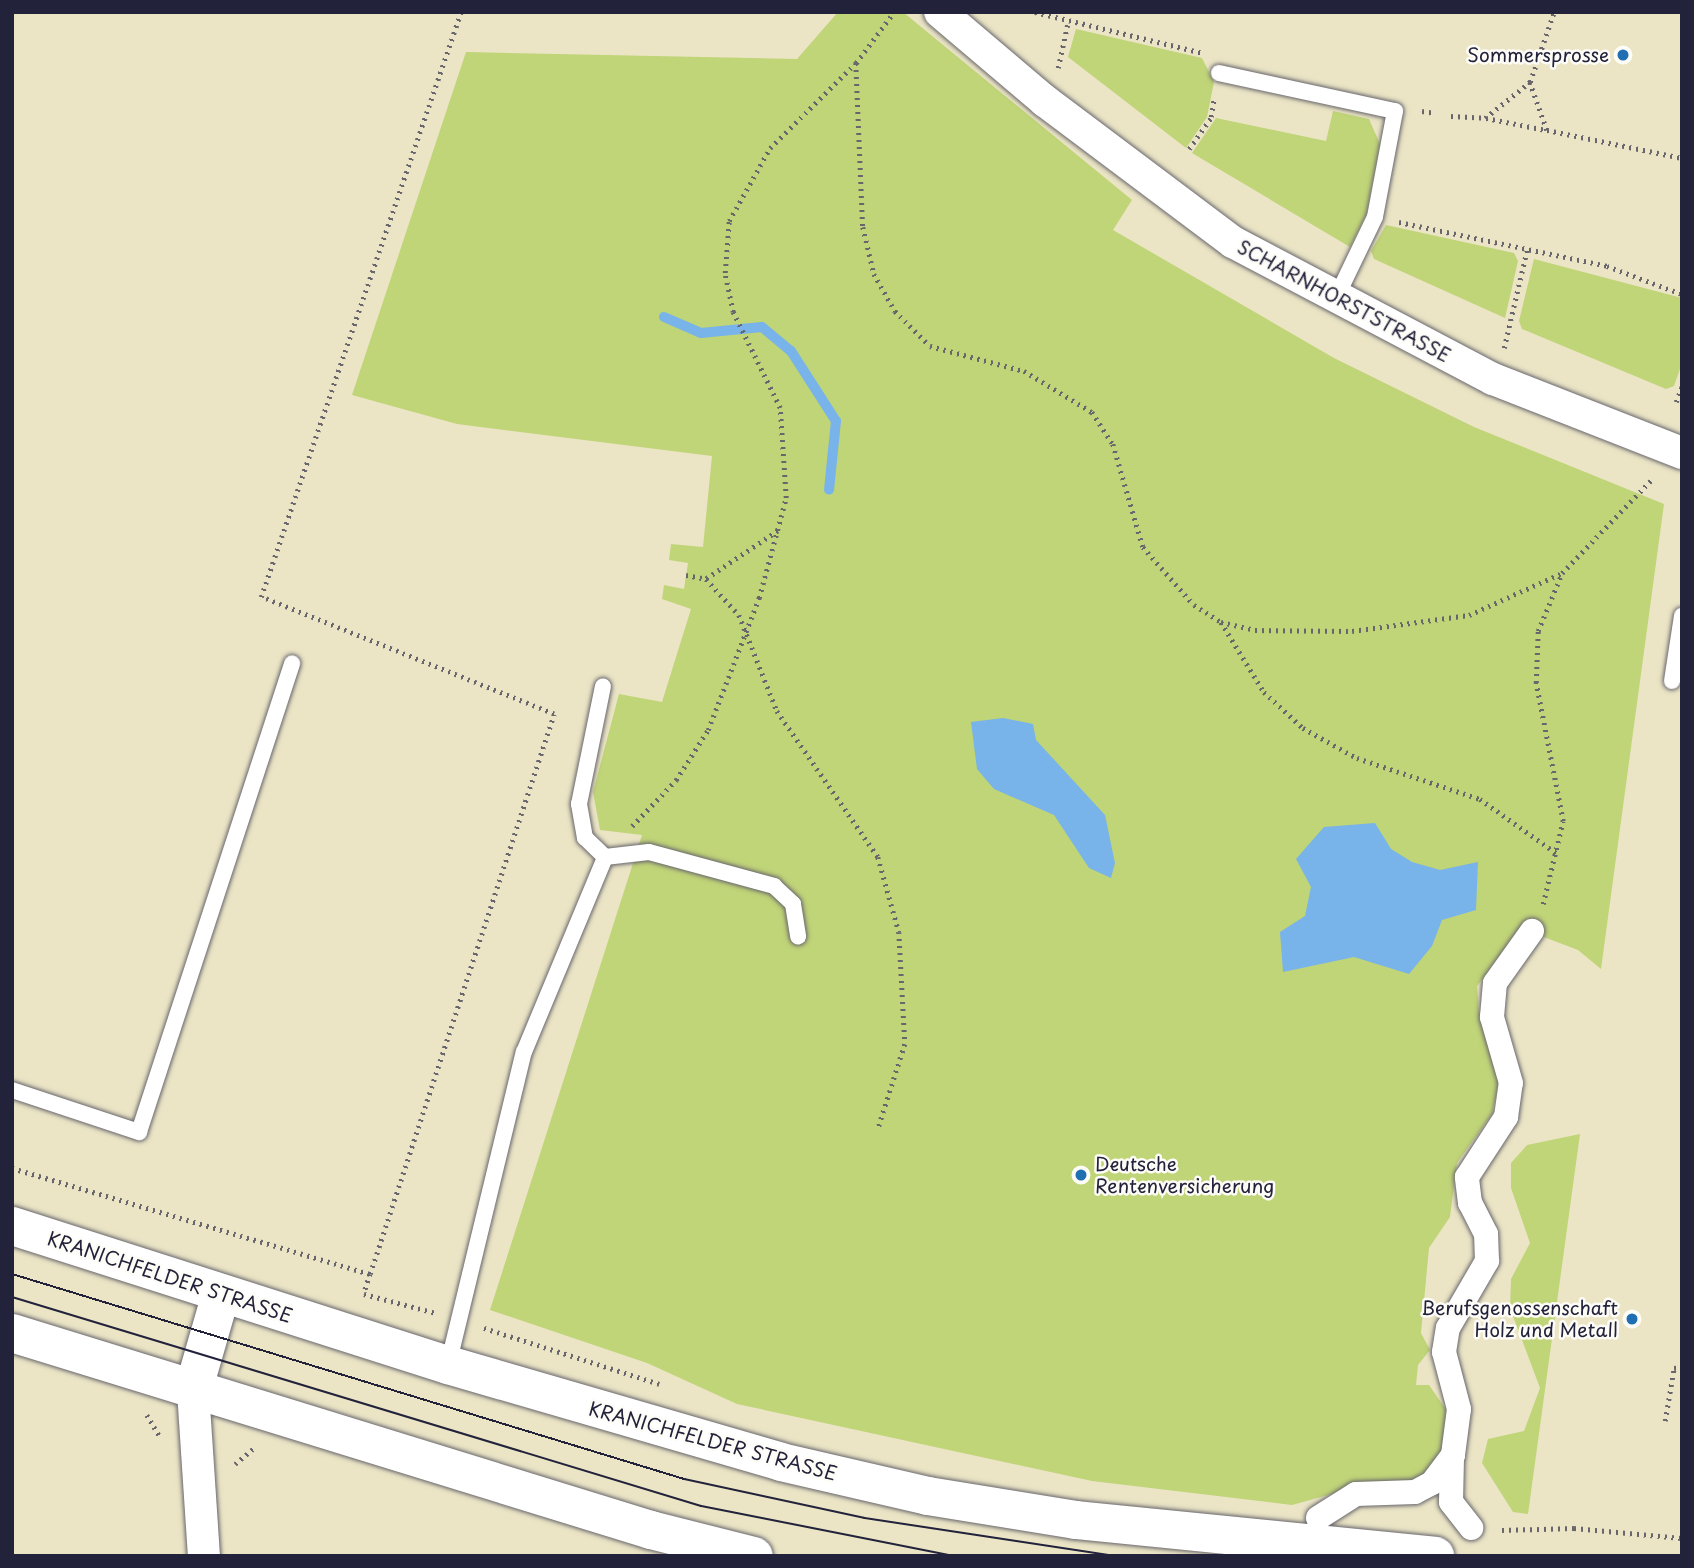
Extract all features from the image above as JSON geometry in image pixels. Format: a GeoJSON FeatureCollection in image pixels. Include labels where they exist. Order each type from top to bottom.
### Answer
{"type":"FeatureCollection","features":[{"type":"Feature","properties":{"kind":"main road","name":"KRANICHFELDER STRASSE"},"geometry":{"type":"LineString","coordinates":[[12,1226],[448,1365],[781,1462],[928,1496],[1076,1520],[1435,1556]]}},
{"type":"Feature","properties":{"kind":"main road"},"geometry":{"type":"LineString","coordinates":[[193,1391],[221,1294]]}},
{"type":"Feature","properties":{"kind":"main road"},"geometry":{"type":"LineString","coordinates":[[12,1333],[193,1391],[754,1556]]}},
{"type":"Feature","properties":{"kind":"street","name":"SCHARNHORSTSTRASSE"},"geometry":{"type":"LineString","coordinates":[[940,12],[1045,102],[1233,242],[1335,300],[1493,379],[1682,453]]}},
{"type":"Feature","properties":{"kind":"street"},"geometry":{"type":"LineString","coordinates":[[1471,1528],[1451,1502],[1452,1457],[1459,1409],[1448,1380],[1446,1340],[1487,1261],[1486,1234],[1470,1203],[1467,1177],[1506,1117],[1511,1083],[1492,1017],[1495,983],[1532,931]]}},
{"type":"Feature","properties":{"kind":"street"},"geometry":{"type":"LineString","coordinates":[[193,1391],[204,1556]]}},
{"type":"Feature","properties":{"kind":"street"},"geometry":{"type":"LineString","coordinates":[[1318,1518],[1356,1494],[1415,1492],[1432,1483],[1452,1457]]}},
{"type":"Feature","properties":{"kind":"lane"},"geometry":{"type":"LineString","coordinates":[[1219,73],[1395,111],[1375,217],[1335,300]]}},
{"type":"Feature","properties":{"kind":"lane"},"geometry":{"type":"LineString","coordinates":[[1672,681],[1682,616]]}},
{"type":"Feature","properties":{"kind":"lane"},"geometry":{"type":"LineString","coordinates":[[12,1090],[139,1132],[292,663]]}},
{"type":"Feature","properties":{"kind":"lane"},"geometry":{"type":"LineString","coordinates":[[603,686],[579,804],[585,838],[605,857]]}},
{"type":"Feature","properties":{"kind":"lane"},"geometry":{"type":"LineString","coordinates":[[605,857],[649,852],[774,886],[793,904],[798,937]]}},
{"type":"Feature","properties":{"kind":"lane"},"geometry":{"type":"LineString","coordinates":[[448,1365],[524,1052],[605,857]]}},
{"type":"Feature","properties":{"kind":"path"},"geometry":{"type":"LineString","coordinates":[[461,12],[261,597],[554,714],[363,1294],[461,1320],[669,1388]]}},
{"type":"Feature","properties":{"kind":"path"},"geometry":{"type":"LineString","coordinates":[[605,857],[676,780],[708,730],[745,634],[786,498],[780,408],[733,312],[725,273],[729,221],[744,186],[771,148],[856,63],[894,12]]}},
{"type":"Feature","properties":{"kind":"path"},"geometry":{"type":"LineString","coordinates":[[1035,12],[1068,22],[1197,48],[1219,73]]}},
{"type":"Feature","properties":{"kind":"path"},"geometry":{"type":"LineString","coordinates":[[1485,117],[1530,82],[1554,12]]}},
{"type":"Feature","properties":{"kind":"path"},"geometry":{"type":"LineString","coordinates":[[1062,60],[1068,22]]}},
{"type":"Feature","properties":{"kind":"path"},"geometry":{"type":"LineString","coordinates":[[856,63],[863,227],[874,274],[895,311],[930,346],[1024,371],[1092,412],[1113,443],[1147,555],[1176,590],[1222,622],[1264,692],[1303,728],[1357,758],[1480,799],[1559,855]]}},
{"type":"Feature","properties":{"kind":"path"},"geometry":{"type":"LineString","coordinates":[[1530,82],[1547,130]]}},
{"type":"Feature","properties":{"kind":"path"},"geometry":{"type":"LineString","coordinates":[[1451,116],[1485,117],[1682,159]]}},
{"type":"Feature","properties":{"kind":"path"},"geometry":{"type":"LineString","coordinates":[[1189,149],[1211,117]]}},
{"type":"Feature","properties":{"kind":"path"},"geometry":{"type":"LineString","coordinates":[[1375,217],[1607,267],[1682,294]]}},
{"type":"Feature","properties":{"kind":"path"},"geometry":{"type":"LineString","coordinates":[[1493,379],[1527,250]]}},
{"type":"Feature","properties":{"kind":"path"},"geometry":{"type":"LineString","coordinates":[[1676,402],[1682,386]]}},
{"type":"Feature","properties":{"kind":"path"},"geometry":{"type":"LineString","coordinates":[[1532,931],[1559,855],[1560,790],[1534,658],[1538,631],[1562,573],[1656,475]]}},
{"type":"Feature","properties":{"kind":"path"},"geometry":{"type":"LineString","coordinates":[[706,579],[778,531]]}},
{"type":"Feature","properties":{"kind":"path"},"geometry":{"type":"LineString","coordinates":[[1222,622],[1315,633],[1443,621],[1562,573]]}},
{"type":"Feature","properties":{"kind":"path"},"geometry":{"type":"LineString","coordinates":[[686,576],[706,579],[739,615],[777,711],[878,857],[899,932],[905,1044],[878,1129]]}},
{"type":"Feature","properties":{"kind":"path"},"geometry":{"type":"LineString","coordinates":[[12,1168],[370,1274]]}},
{"type":"Feature","properties":{"kind":"path"},"geometry":{"type":"LineString","coordinates":[[1665,1421],[1674,1368],[1682,1367]]}},
{"type":"Feature","properties":{"kind":"path"},"geometry":{"type":"LineString","coordinates":[[1574,1528],[1682,1538]]}},
{"type":"Feature","properties":{"kind":"green space"},"geometry":{"type":"Polygon","coordinates":[[[838,12],[903,12],[1132,200],[1113,230],[1334,358],[1474,427],[1664,504],[1601,969],[1578,950],[1523,929],[1477,986],[1479,1012],[1501,1073],[1492,1114],[1457,1163],[1450,1217],[1429,1248],[1421,1333],[1430,1350],[1418,1365],[1416,1385],[1429,1385],[1447,1411],[1444,1451],[1428,1478],[1368,1484],[1292,1505],[1092,1481],[737,1404],[647,1363],[490,1310],[642,835],[600,830],[593,792],[619,694],[662,702],[691,609],[662,599],[664,585],[684,589],[688,563],[669,560],[671,544],[703,547],[712,456],[457,424],[352,395],[466,52],[797,59],[838,12]]]}},
{"type":"Feature","properties":{"kind":"green space"},"geometry":{"type":"Polygon","coordinates":[[[1076,29],[1202,58],[1214,82],[1207,117],[1186,148],[1068,57],[1076,29]]]}},
{"type":"Feature","properties":{"kind":"green space"},"geometry":{"type":"Polygon","coordinates":[[[1333,111],[1369,119],[1380,144],[1367,213],[1350,247],[1192,153],[1216,118],[1326,141],[1333,111]]]}},
{"type":"Feature","properties":{"kind":"green space"},"geometry":{"type":"Polygon","coordinates":[[[1386,225],[1514,253],[1518,261],[1505,318],[1374,259],[1371,251],[1386,225]]]}},
{"type":"Feature","properties":{"kind":"green space"},"geometry":{"type":"Polygon","coordinates":[[[1534,259],[1682,298],[1682,363],[1674,386],[1666,389],[1522,329],[1519,321],[1534,259]]]}},
{"type":"Feature","properties":{"kind":"green space"},"geometry":{"type":"Polygon","coordinates":[[[1580,1134],[1528,1514],[1513,1512],[1482,1463],[1488,1439],[1524,1431],[1540,1388],[1510,1308],[1511,1279],[1530,1243],[1511,1188],[1511,1163],[1527,1145],[1580,1134]]]}},
{"type":"Feature","properties":{"kind":"water"},"geometry":{"type":"Polygon","coordinates":[[[1003,718],[1033,724],[1036,740],[1105,815],[1115,863],[1111,878],[1089,868],[1054,815],[994,789],[977,769],[971,722],[1003,718]]]}},
{"type":"Feature","properties":{"kind":"water"},"geometry":{"type":"Polygon","coordinates":[[[1375,823],[1391,849],[1412,862],[1440,870],[1478,862],[1476,910],[1442,920],[1432,946],[1409,974],[1354,957],[1283,972],[1280,932],[1305,916],[1311,887],[1296,859],[1324,827],[1375,823]]]}},
{"type":"Feature","properties":{"kind":"waterway"},"geometry":{"type":"LineString","coordinates":[[664,317],[701,333],[762,327],[791,351],[836,421],[829,490]]}},
{"type":"Feature","properties":{"kind":"tram line"},"geometry":{"type":"LineString","coordinates":[[12,1274],[684,1479],[864,1518],[1114,1556]]}},
{"type":"Feature","properties":{"kind":"tram line"},"geometry":{"type":"LineString","coordinates":[[12,1297],[701,1506],[954,1556]]}},
{"type":"Feature","properties":{"kind":"place","name":"Sommersprosse"},"geometry":{"type":"Point","coordinates":[1623,55]}},
{"type":"Feature","properties":{"kind":"place","name":"Deutsche Rentenversicherung"},"geometry":{"type":"Point","coordinates":[1081,1175]}},
{"type":"Feature","properties":{"kind":"place","name":"Berufsgenossenschaft Holz und Metall"},"geometry":{"type":"Point","coordinates":[1632,1319]}}]}
